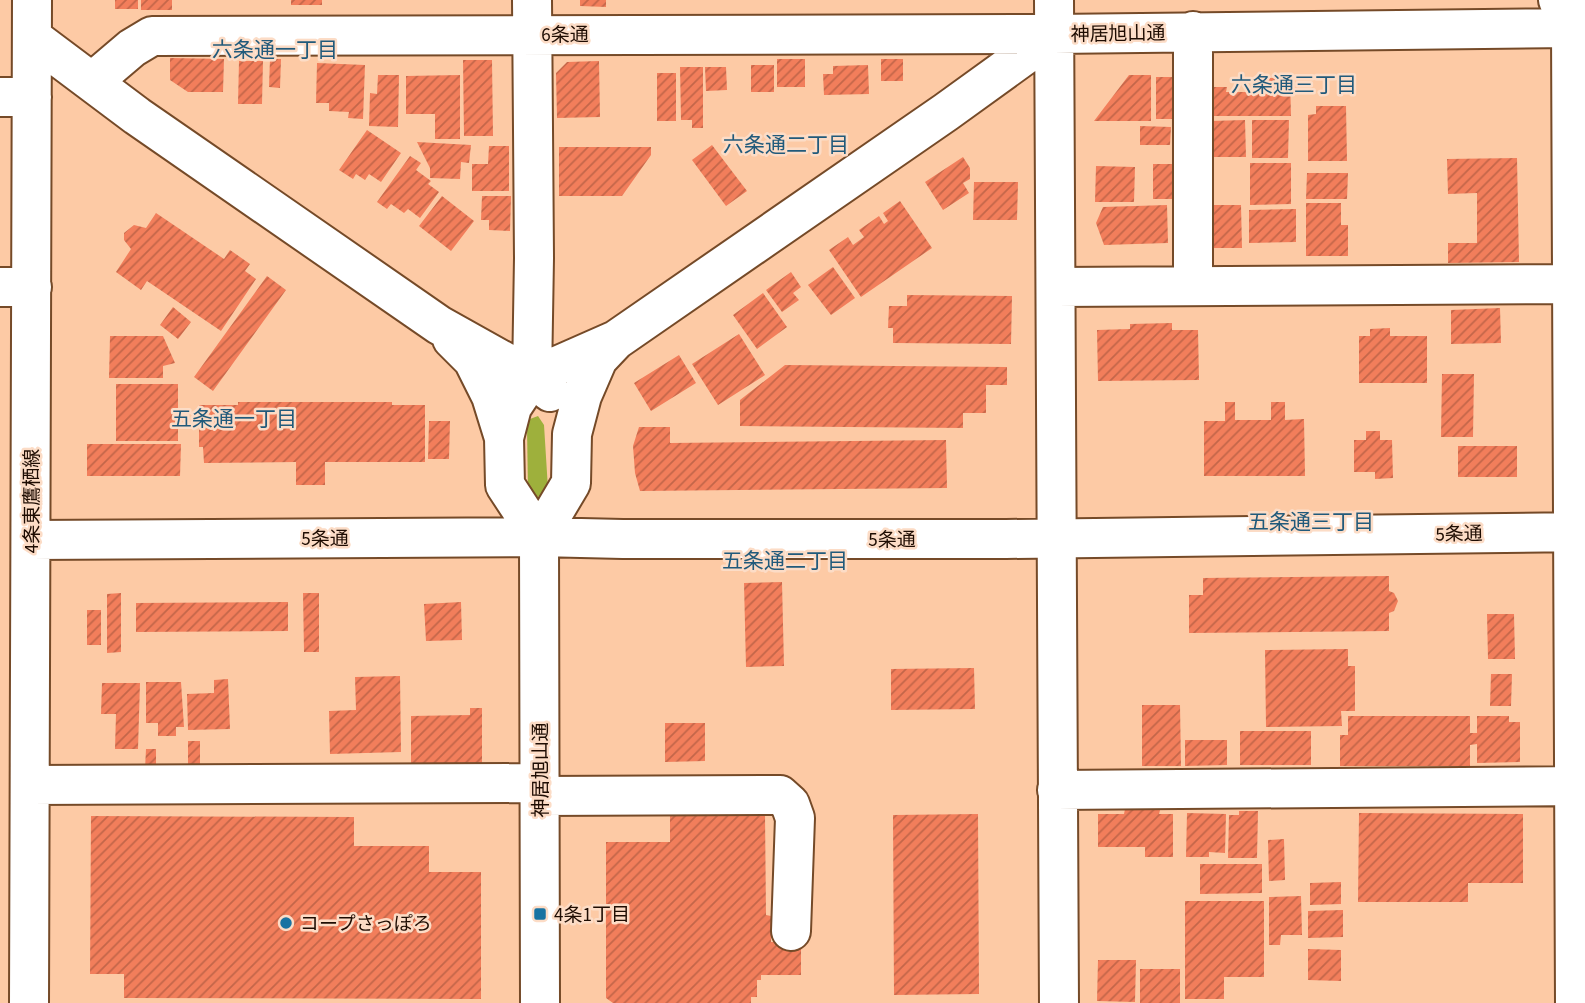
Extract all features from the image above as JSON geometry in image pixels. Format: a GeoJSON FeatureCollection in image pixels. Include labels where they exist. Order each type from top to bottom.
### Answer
{"type":"FeatureCollection","features":[{"type":"Feature","properties":{"kind":"street","name":"4条東鷹栖線"},"geometry":{"type":"LineString","coordinates":[[29,1003],[15,842],[30,785],[15,667],[31,540],[15,483],[16,97],[33,38],[32,0]]}},
{"type":"Feature","properties":{"kind":"street"},"geometry":{"type":"LineString","coordinates":[[1571,14],[1572,284],[1579,532],[1580,786],[1575,1003]]}},
{"type":"Feature","properties":{"kind":"street","name":"神居旭山通"},"geometry":{"type":"LineString","coordinates":[[532,377],[616,340],[946,112],[1054,17],[1193,31],[1571,14]]}},
{"type":"Feature","properties":{"kind":"street"},"geometry":{"type":"LineString","coordinates":[[532,17],[532,377],[512,407],[504,438],[505,485],[539,537]]}},
{"type":"Feature","properties":{"kind":"street","name":"6条通"},"geometry":{"type":"LineString","coordinates":[[92,82],[132,48],[152,36],[532,17],[1054,17]]}},
{"type":"Feature","properties":{"kind":"street"},"geometry":{"type":"LineString","coordinates":[[1054,17],[1059,1003]]}},
{"type":"Feature","properties":{"kind":"street"},"geometry":{"type":"LineString","coordinates":[[1193,31],[1193,286]]}},
{"type":"Feature","properties":{"kind":"street"},"geometry":{"type":"LineString","coordinates":[[33,38],[148,123],[439,325],[473,360],[491,396],[504,438]]}},
{"type":"Feature","properties":{"kind":"street"},"geometry":{"type":"LineString","coordinates":[[1056,287],[1572,284]]}},
{"type":"Feature","properties":{"kind":"street","name":"神居旭山通"},"geometry":{"type":"LineString","coordinates":[[439,325],[532,377],[565,405],[572,434]]}},
{"type":"Feature","properties":{"kind":"street","name":"神居旭山通"},"geometry":{"type":"LineString","coordinates":[[540,1003],[539,537],[571,483],[572,434],[582,396],[598,359],[616,340]]}},
{"type":"Feature","properties":{"kind":"street","name":"5条通"},"geometry":{"type":"LineString","coordinates":[[31,540],[1056,538],[1579,532]]}},
{"type":"Feature","properties":{"kind":"street"},"geometry":{"type":"LineString","coordinates":[[30,785],[780,795],[790,804],[795,818],[791,931]]}},
{"type":"Feature","properties":{"kind":"street"},"geometry":{"type":"LineString","coordinates":[[1057,790],[1580,786]]}},
{"type":"Feature","properties":{"kind":"green space"},"geometry":{"type":"Polygon","coordinates":[[[538,416],[544,425],[548,489],[543,496],[537,497],[528,491],[527,428],[530,419],[538,416]]]}},
{"type":"Feature","properties":{"kind":"building"},"geometry":{"type":"Polygon","coordinates":[[[115,0],[138,0],[138,9],[115,9],[115,0]]]}},
{"type":"Feature","properties":{"kind":"building"},"geometry":{"type":"Polygon","coordinates":[[[141,0],[172,0],[172,10],[141,10],[141,0]]]}},
{"type":"Feature","properties":{"kind":"building"},"geometry":{"type":"Polygon","coordinates":[[[291,0],[322,0],[322,5],[291,5],[291,0]]]}},
{"type":"Feature","properties":{"kind":"building"},"geometry":{"type":"Polygon","coordinates":[[[580,0],[606,0],[606,7],[580,6],[580,0]]]}},
{"type":"Feature","properties":{"kind":"building"},"geometry":{"type":"Polygon","coordinates":[[[170,58],[224,59],[223,92],[188,92],[170,80],[170,58]]]}},
{"type":"Feature","properties":{"kind":"building"},"geometry":{"type":"Polygon","coordinates":[[[270,59],[281,59],[280,88],[269,87],[270,59]]]}},
{"type":"Feature","properties":{"kind":"building"},"geometry":{"type":"Polygon","coordinates":[[[777,59],[805,59],[805,87],[777,87],[777,59]]]}},
{"type":"Feature","properties":{"kind":"building"},"geometry":{"type":"Polygon","coordinates":[[[881,59],[903,59],[903,81],[881,81],[881,59]]]}},
{"type":"Feature","properties":{"kind":"building"},"geometry":{"type":"Polygon","coordinates":[[[463,60],[492,60],[493,136],[464,136],[463,60]]]}},
{"type":"Feature","properties":{"kind":"building"},"geometry":{"type":"Polygon","coordinates":[[[239,61],[263,61],[262,104],[238,104],[239,61]]]}},
{"type":"Feature","properties":{"kind":"building"},"geometry":{"type":"Polygon","coordinates":[[[599,61],[600,117],[557,118],[556,73],[567,62],[599,61]]]}},
{"type":"Feature","properties":{"kind":"building"},"geometry":{"type":"Polygon","coordinates":[[[317,63],[365,65],[363,119],[348,118],[349,112],[329,111],[329,103],[316,103],[317,63]]]}},
{"type":"Feature","properties":{"kind":"building"},"geometry":{"type":"Polygon","coordinates":[[[751,65],[774,65],[774,92],[751,92],[751,65]]]}},
{"type":"Feature","properties":{"kind":"building"},"geometry":{"type":"Polygon","coordinates":[[[868,65],[869,94],[824,95],[823,74],[833,74],[833,66],[868,65]]]}},
{"type":"Feature","properties":{"kind":"building"},"geometry":{"type":"Polygon","coordinates":[[[680,67],[703,67],[703,128],[692,128],[692,120],[681,120],[680,67]]]}},
{"type":"Feature","properties":{"kind":"building"},"geometry":{"type":"Polygon","coordinates":[[[705,67],[726,67],[727,90],[706,91],[705,67]]]}},
{"type":"Feature","properties":{"kind":"building"},"geometry":{"type":"Polygon","coordinates":[[[657,73],[676,73],[676,121],[657,121],[657,73]]]}},
{"type":"Feature","properties":{"kind":"building"},"geometry":{"type":"Polygon","coordinates":[[[378,75],[399,75],[398,127],[369,126],[370,93],[377,94],[378,75]]]}},
{"type":"Feature","properties":{"kind":"building"},"geometry":{"type":"Polygon","coordinates":[[[460,75],[460,139],[435,139],[435,114],[406,114],[406,76],[460,75]]]}},
{"type":"Feature","properties":{"kind":"building"},"geometry":{"type":"Polygon","coordinates":[[[1129,75],[1151,75],[1151,121],[1094,121],[1129,75]]]}},
{"type":"Feature","properties":{"kind":"building"},"geometry":{"type":"Polygon","coordinates":[[[1156,77],[1186,77],[1186,119],[1156,119],[1156,77]]]}},
{"type":"Feature","properties":{"kind":"building"},"geometry":{"type":"Polygon","coordinates":[[[1251,78],[1290,78],[1291,116],[1202,116],[1202,87],[1227,87],[1226,92],[1251,92],[1251,78]]]}},
{"type":"Feature","properties":{"kind":"building"},"geometry":{"type":"Polygon","coordinates":[[[1316,106],[1346,106],[1347,161],[1308,161],[1308,115],[1316,114],[1316,106]]]}},
{"type":"Feature","properties":{"kind":"building"},"geometry":{"type":"Polygon","coordinates":[[[1245,120],[1246,157],[1210,157],[1210,121],[1245,120]]]}},
{"type":"Feature","properties":{"kind":"building"},"geometry":{"type":"Polygon","coordinates":[[[1252,120],[1289,120],[1288,158],[1252,158],[1252,120]]]}},
{"type":"Feature","properties":{"kind":"building"},"geometry":{"type":"Polygon","coordinates":[[[1140,126],[1171,127],[1170,145],[1140,145],[1140,126]]]}},
{"type":"Feature","properties":{"kind":"building"},"geometry":{"type":"Polygon","coordinates":[[[367,130],[401,153],[381,182],[369,174],[365,180],[356,174],[353,179],[339,170],[367,130]]]}},
{"type":"Feature","properties":{"kind":"building"},"geometry":{"type":"Polygon","coordinates":[[[417,142],[471,145],[469,163],[461,162],[460,179],[430,178],[430,168],[417,142]]]}},
{"type":"Feature","properties":{"kind":"building"},"geometry":{"type":"Polygon","coordinates":[[[712,145],[747,191],[726,206],[692,160],[712,145]]]}},
{"type":"Feature","properties":{"kind":"building"},"geometry":{"type":"Polygon","coordinates":[[[489,146],[509,146],[509,191],[472,191],[472,164],[488,164],[489,146]]]}},
{"type":"Feature","properties":{"kind":"building"},"geometry":{"type":"Polygon","coordinates":[[[559,147],[651,147],[651,155],[622,196],[559,196],[559,147]]]}},
{"type":"Feature","properties":{"kind":"building"},"geometry":{"type":"Polygon","coordinates":[[[410,156],[421,163],[416,170],[431,181],[428,184],[439,192],[420,218],[408,209],[404,213],[391,204],[387,209],[377,202],[410,156]]]}},
{"type":"Feature","properties":{"kind":"building"},"geometry":{"type":"Polygon","coordinates":[[[963,157],[970,168],[970,179],[963,183],[969,193],[943,210],[925,182],[963,157]]]}},
{"type":"Feature","properties":{"kind":"building"},"geometry":{"type":"Polygon","coordinates":[[[1517,158],[1519,262],[1448,263],[1448,243],[1477,243],[1477,193],[1448,194],[1447,159],[1517,158]]]}},
{"type":"Feature","properties":{"kind":"building"},"geometry":{"type":"Polygon","coordinates":[[[1250,163],[1291,163],[1291,204],[1250,205],[1250,163]]]}},
{"type":"Feature","properties":{"kind":"building"},"geometry":{"type":"Polygon","coordinates":[[[1153,164],[1180,164],[1180,199],[1153,199],[1153,164]]]}},
{"type":"Feature","properties":{"kind":"building"},"geometry":{"type":"Polygon","coordinates":[[[1096,166],[1135,167],[1134,202],[1095,202],[1096,166]]]}},
{"type":"Feature","properties":{"kind":"building"},"geometry":{"type":"Polygon","coordinates":[[[1307,173],[1348,173],[1347,199],[1306,199],[1307,173]]]}},
{"type":"Feature","properties":{"kind":"building"},"geometry":{"type":"Polygon","coordinates":[[[974,182],[1018,182],[1017,220],[973,220],[974,182]]]}},
{"type":"Feature","properties":{"kind":"building"},"geometry":{"type":"Polygon","coordinates":[[[442,196],[474,221],[451,251],[419,226],[442,196]]]}},
{"type":"Feature","properties":{"kind":"building"},"geometry":{"type":"Polygon","coordinates":[[[482,196],[511,196],[510,231],[489,230],[489,220],[481,220],[482,196]]]}},
{"type":"Feature","properties":{"kind":"building"},"geometry":{"type":"Polygon","coordinates":[[[900,201],[932,248],[861,297],[829,250],[848,237],[853,245],[864,237],[859,230],[879,216],[884,224],[888,221],[883,213],[900,201]]]}},
{"type":"Feature","properties":{"kind":"building"},"geometry":{"type":"Polygon","coordinates":[[[1306,203],[1341,203],[1341,225],[1348,225],[1348,256],[1306,256],[1306,203]]]}},
{"type":"Feature","properties":{"kind":"building"},"geometry":{"type":"Polygon","coordinates":[[[1167,205],[1168,243],[1104,245],[1096,223],[1103,207],[1167,205]]]}},
{"type":"Feature","properties":{"kind":"building"},"geometry":{"type":"Polygon","coordinates":[[[1203,205],[1241,205],[1242,248],[1203,248],[1203,205]]]}},
{"type":"Feature","properties":{"kind":"building"},"geometry":{"type":"Polygon","coordinates":[[[1296,209],[1296,242],[1249,243],[1249,210],[1296,209]]]}},
{"type":"Feature","properties":{"kind":"building"},"geometry":{"type":"Polygon","coordinates":[[[156,213],[224,259],[230,250],[250,264],[245,271],[256,279],[221,331],[147,281],[141,290],[116,272],[131,249],[124,240],[124,233],[134,225],[146,228],[156,213]]]}},
{"type":"Feature","properties":{"kind":"building"},"geometry":{"type":"Polygon","coordinates":[[[833,267],[855,298],[831,315],[808,285],[833,267]]]}},
{"type":"Feature","properties":{"kind":"building"},"geometry":{"type":"Polygon","coordinates":[[[791,272],[801,287],[793,293],[799,300],[782,312],[766,290],[791,272]]]}},
{"type":"Feature","properties":{"kind":"building"},"geometry":{"type":"Polygon","coordinates":[[[267,276],[286,290],[213,391],[194,377],[267,276]]]}},
{"type":"Feature","properties":{"kind":"building"},"geometry":{"type":"Polygon","coordinates":[[[763,293],[787,327],[757,349],[733,315],[763,293]]]}},
{"type":"Feature","properties":{"kind":"building"},"geometry":{"type":"Polygon","coordinates":[[[907,295],[1012,296],[1011,344],[893,343],[893,328],[888,328],[889,306],[907,306],[907,295]]]}},
{"type":"Feature","properties":{"kind":"building"},"geometry":{"type":"Polygon","coordinates":[[[173,307],[191,322],[178,339],[160,325],[173,307]]]}},
{"type":"Feature","properties":{"kind":"building"},"geometry":{"type":"Polygon","coordinates":[[[1500,308],[1501,343],[1451,344],[1451,310],[1500,308]]]}},
{"type":"Feature","properties":{"kind":"building"},"geometry":{"type":"Polygon","coordinates":[[[1172,323],[1172,330],[1198,330],[1199,380],[1098,381],[1097,330],[1130,329],[1130,324],[1172,323]]]}},
{"type":"Feature","properties":{"kind":"building"},"geometry":{"type":"Polygon","coordinates":[[[1390,328],[1390,336],[1427,336],[1427,383],[1359,383],[1359,336],[1370,336],[1370,329],[1390,328]]]}},
{"type":"Feature","properties":{"kind":"building"},"geometry":{"type":"Polygon","coordinates":[[[739,334],[765,375],[718,405],[692,364],[739,334]]]}},
{"type":"Feature","properties":{"kind":"building"},"geometry":{"type":"Polygon","coordinates":[[[110,336],[163,336],[175,363],[163,366],[163,378],[109,378],[110,336]]]}},
{"type":"Feature","properties":{"kind":"building"},"geometry":{"type":"Polygon","coordinates":[[[679,355],[696,383],[651,411],[634,383],[679,355]]]}},
{"type":"Feature","properties":{"kind":"building"},"geometry":{"type":"Polygon","coordinates":[[[785,365],[1007,367],[1007,385],[986,385],[986,413],[963,413],[963,428],[740,426],[740,400],[785,365]]]}},
{"type":"Feature","properties":{"kind":"building"},"geometry":{"type":"Polygon","coordinates":[[[1442,374],[1474,374],[1473,437],[1441,437],[1442,374]]]}},
{"type":"Feature","properties":{"kind":"building"},"geometry":{"type":"Polygon","coordinates":[[[116,384],[178,384],[178,441],[116,441],[116,384]]]}},
{"type":"Feature","properties":{"kind":"building"},"geometry":{"type":"Polygon","coordinates":[[[238,402],[392,402],[392,405],[425,405],[425,462],[325,462],[325,485],[296,485],[296,462],[204,463],[203,447],[199,447],[199,405],[238,405],[238,402]]]}},
{"type":"Feature","properties":{"kind":"building"},"geometry":{"type":"Polygon","coordinates":[[[1225,402],[1235,402],[1235,420],[1271,420],[1271,402],[1285,402],[1285,420],[1304,419],[1305,476],[1204,476],[1204,421],[1225,421],[1225,402]]]}},
{"type":"Feature","properties":{"kind":"building"},"geometry":{"type":"Polygon","coordinates":[[[429,421],[450,421],[449,459],[428,459],[429,421]]]}},
{"type":"Feature","properties":{"kind":"building"},"geometry":{"type":"Polygon","coordinates":[[[639,427],[670,427],[670,443],[946,440],[947,488],[640,491],[635,473],[633,446],[639,427]]]}},
{"type":"Feature","properties":{"kind":"building"},"geometry":{"type":"Polygon","coordinates":[[[1366,431],[1380,431],[1380,440],[1392,440],[1393,478],[1375,479],[1375,472],[1354,472],[1354,440],[1366,440],[1366,431]]]}},
{"type":"Feature","properties":{"kind":"building"},"geometry":{"type":"Polygon","coordinates":[[[87,444],[181,444],[180,476],[87,476],[87,444]]]}},
{"type":"Feature","properties":{"kind":"building"},"geometry":{"type":"Polygon","coordinates":[[[1458,446],[1517,446],[1517,477],[1458,477],[1458,446]]]}},
{"type":"Feature","properties":{"kind":"building"},"geometry":{"type":"Polygon","coordinates":[[[1389,576],[1389,591],[1394,593],[1398,601],[1394,611],[1389,613],[1389,631],[1189,633],[1189,595],[1203,595],[1203,578],[1389,576]]]}},
{"type":"Feature","properties":{"kind":"building"},"geometry":{"type":"Polygon","coordinates":[[[782,582],[784,666],[746,667],[744,583],[782,582]]]}},
{"type":"Feature","properties":{"kind":"building"},"geometry":{"type":"Polygon","coordinates":[[[121,593],[121,652],[107,653],[107,594],[121,593]]]}},
{"type":"Feature","properties":{"kind":"building"},"geometry":{"type":"Polygon","coordinates":[[[303,593],[319,593],[319,652],[304,652],[303,593]]]}},
{"type":"Feature","properties":{"kind":"building"},"geometry":{"type":"Polygon","coordinates":[[[288,602],[288,631],[136,632],[136,603],[288,602]]]}},
{"type":"Feature","properties":{"kind":"building"},"geometry":{"type":"Polygon","coordinates":[[[461,602],[462,640],[426,641],[424,604],[461,602]]]}},
{"type":"Feature","properties":{"kind":"building"},"geometry":{"type":"Polygon","coordinates":[[[87,610],[101,610],[101,645],[87,645],[87,610]]]}},
{"type":"Feature","properties":{"kind":"building"},"geometry":{"type":"Polygon","coordinates":[[[1487,614],[1514,614],[1515,659],[1488,659],[1487,614]]]}},
{"type":"Feature","properties":{"kind":"building"},"geometry":{"type":"Polygon","coordinates":[[[1348,649],[1348,666],[1355,666],[1355,711],[1341,711],[1342,726],[1266,727],[1265,650],[1348,649]]]}},
{"type":"Feature","properties":{"kind":"building"},"geometry":{"type":"Polygon","coordinates":[[[974,668],[975,709],[891,710],[891,669],[974,668]]]}},
{"type":"Feature","properties":{"kind":"building"},"geometry":{"type":"Polygon","coordinates":[[[1491,674],[1512,674],[1511,706],[1490,706],[1491,674]]]}},
{"type":"Feature","properties":{"kind":"building"},"geometry":{"type":"Polygon","coordinates":[[[400,676],[401,752],[330,754],[329,711],[356,710],[355,677],[400,676]]]}},
{"type":"Feature","properties":{"kind":"building"},"geometry":{"type":"Polygon","coordinates":[[[228,679],[230,729],[188,730],[187,694],[214,693],[214,680],[228,679]]]}},
{"type":"Feature","properties":{"kind":"building"},"geometry":{"type":"Polygon","coordinates":[[[146,682],[181,682],[184,727],[176,727],[176,736],[158,736],[158,723],[146,723],[146,682]]]}},
{"type":"Feature","properties":{"kind":"building"},"geometry":{"type":"Polygon","coordinates":[[[102,683],[140,683],[138,749],[115,749],[116,714],[101,714],[102,683]]]}},
{"type":"Feature","properties":{"kind":"building"},"geometry":{"type":"Polygon","coordinates":[[[1142,705],[1180,705],[1181,766],[1142,766],[1142,705]]]}},
{"type":"Feature","properties":{"kind":"building"},"geometry":{"type":"Polygon","coordinates":[[[470,708],[482,708],[482,766],[411,767],[411,716],[470,715],[470,708]]]}},
{"type":"Feature","properties":{"kind":"building"},"geometry":{"type":"Polygon","coordinates":[[[1348,716],[1470,716],[1470,733],[1477,733],[1477,716],[1509,716],[1509,722],[1520,722],[1520,762],[1477,763],[1477,744],[1470,745],[1470,766],[1340,766],[1340,735],[1348,735],[1348,716]]]}},
{"type":"Feature","properties":{"kind":"building"},"geometry":{"type":"Polygon","coordinates":[[[665,723],[705,723],[705,761],[665,762],[665,723]]]}},
{"type":"Feature","properties":{"kind":"building"},"geometry":{"type":"Polygon","coordinates":[[[1240,731],[1311,731],[1311,765],[1240,765],[1240,731]]]}},
{"type":"Feature","properties":{"kind":"building"},"geometry":{"type":"Polygon","coordinates":[[[1185,740],[1227,740],[1227,765],[1185,766],[1185,740]]]}},
{"type":"Feature","properties":{"kind":"building"},"geometry":{"type":"Polygon","coordinates":[[[188,741],[200,741],[200,770],[188,770],[188,741]]]}},
{"type":"Feature","properties":{"kind":"building"},"geometry":{"type":"Polygon","coordinates":[[[146,749],[156,749],[156,769],[145,769],[146,749]]]}},
{"type":"Feature","properties":{"kind":"building"},"geometry":{"type":"Polygon","coordinates":[[[1125,809],[1160,810],[1159,814],[1173,814],[1173,857],[1145,857],[1145,847],[1098,847],[1098,814],[1124,814],[1125,809]]]}},
{"type":"Feature","properties":{"kind":"building"},"geometry":{"type":"Polygon","coordinates":[[[1239,811],[1258,811],[1257,858],[1228,858],[1229,815],[1239,815],[1239,811]]]}},
{"type":"Feature","properties":{"kind":"building"},"geometry":{"type":"Polygon","coordinates":[[[1187,813],[1226,814],[1225,853],[1209,852],[1209,857],[1186,857],[1187,813]]]}},
{"type":"Feature","properties":{"kind":"building"},"geometry":{"type":"Polygon","coordinates":[[[1359,813],[1523,814],[1523,883],[1468,883],[1468,902],[1358,902],[1359,813]]]}},
{"type":"Feature","properties":{"kind":"building"},"geometry":{"type":"Polygon","coordinates":[[[670,814],[765,814],[766,915],[771,916],[771,942],[801,942],[801,975],[761,975],[761,980],[757,980],[757,997],[751,997],[751,1003],[613,1003],[606,998],[606,842],[670,842],[670,814]]]}},
{"type":"Feature","properties":{"kind":"building"},"geometry":{"type":"Polygon","coordinates":[[[978,814],[979,994],[894,995],[893,815],[978,814]]]}},
{"type":"Feature","properties":{"kind":"building","name":"コープさっぽろ"},"geometry":{"type":"Polygon","coordinates":[[[91,816],[354,817],[354,846],[429,846],[429,872],[481,872],[481,999],[124,998],[124,974],[90,974],[91,816]]]}},
{"type":"Feature","properties":{"kind":"building"},"geometry":{"type":"Polygon","coordinates":[[[1284,839],[1285,880],[1269,881],[1268,840],[1284,839]]]}},
{"type":"Feature","properties":{"kind":"building"},"geometry":{"type":"Polygon","coordinates":[[[1200,864],[1262,864],[1262,893],[1200,894],[1200,864]]]}},
{"type":"Feature","properties":{"kind":"building"},"geometry":{"type":"Polygon","coordinates":[[[1341,882],[1341,904],[1310,905],[1310,883],[1341,882]]]}},
{"type":"Feature","properties":{"kind":"building"},"geometry":{"type":"Polygon","coordinates":[[[1301,896],[1302,935],[1281,935],[1280,945],[1269,945],[1269,897],[1301,896]]]}},
{"type":"Feature","properties":{"kind":"building"},"geometry":{"type":"Polygon","coordinates":[[[1185,901],[1264,901],[1264,977],[1224,977],[1224,999],[1185,999],[1185,901]]]}},
{"type":"Feature","properties":{"kind":"building"},"geometry":{"type":"Polygon","coordinates":[[[1343,910],[1343,937],[1308,938],[1308,911],[1343,910]]]}},
{"type":"Feature","properties":{"kind":"building"},"geometry":{"type":"Polygon","coordinates":[[[1308,949],[1341,950],[1341,981],[1308,980],[1308,949]]]}},
{"type":"Feature","properties":{"kind":"building"},"geometry":{"type":"Polygon","coordinates":[[[1098,960],[1136,960],[1135,1002],[1097,1001],[1098,960]]]}},
{"type":"Feature","properties":{"kind":"building"},"geometry":{"type":"Polygon","coordinates":[[[1140,969],[1180,969],[1180,1003],[1140,1003],[1140,969]]]}},
{"type":"Feature","properties":{"kind":"place","name":"4条1丁目"},"geometry":{"type":"Point","coordinates":[540,914]}},
{"type":"Feature","properties":{"kind":"place","name":"コープさっぽろ"},"geometry":{"type":"Point","coordinates":[286,923]}},
{"type":"Feature","properties":{"kind":"district","name":"六条通一丁目"},"geometry":{"type":"Point","coordinates":[275,50]}},
{"type":"Feature","properties":{"kind":"district","name":"六条通三丁目"},"geometry":{"type":"Point","coordinates":[1294,85]}},
{"type":"Feature","properties":{"kind":"district","name":"六条通二丁目"},"geometry":{"type":"Point","coordinates":[786,145]}},
{"type":"Feature","properties":{"kind":"district","name":"五条通一丁目"},"geometry":{"type":"Point","coordinates":[234,419]}},
{"type":"Feature","properties":{"kind":"district","name":"五条通三丁目"},"geometry":{"type":"Point","coordinates":[1311,522]}},
{"type":"Feature","properties":{"kind":"district","name":"五条通二丁目"},"geometry":{"type":"Point","coordinates":[785,561]}}]}
